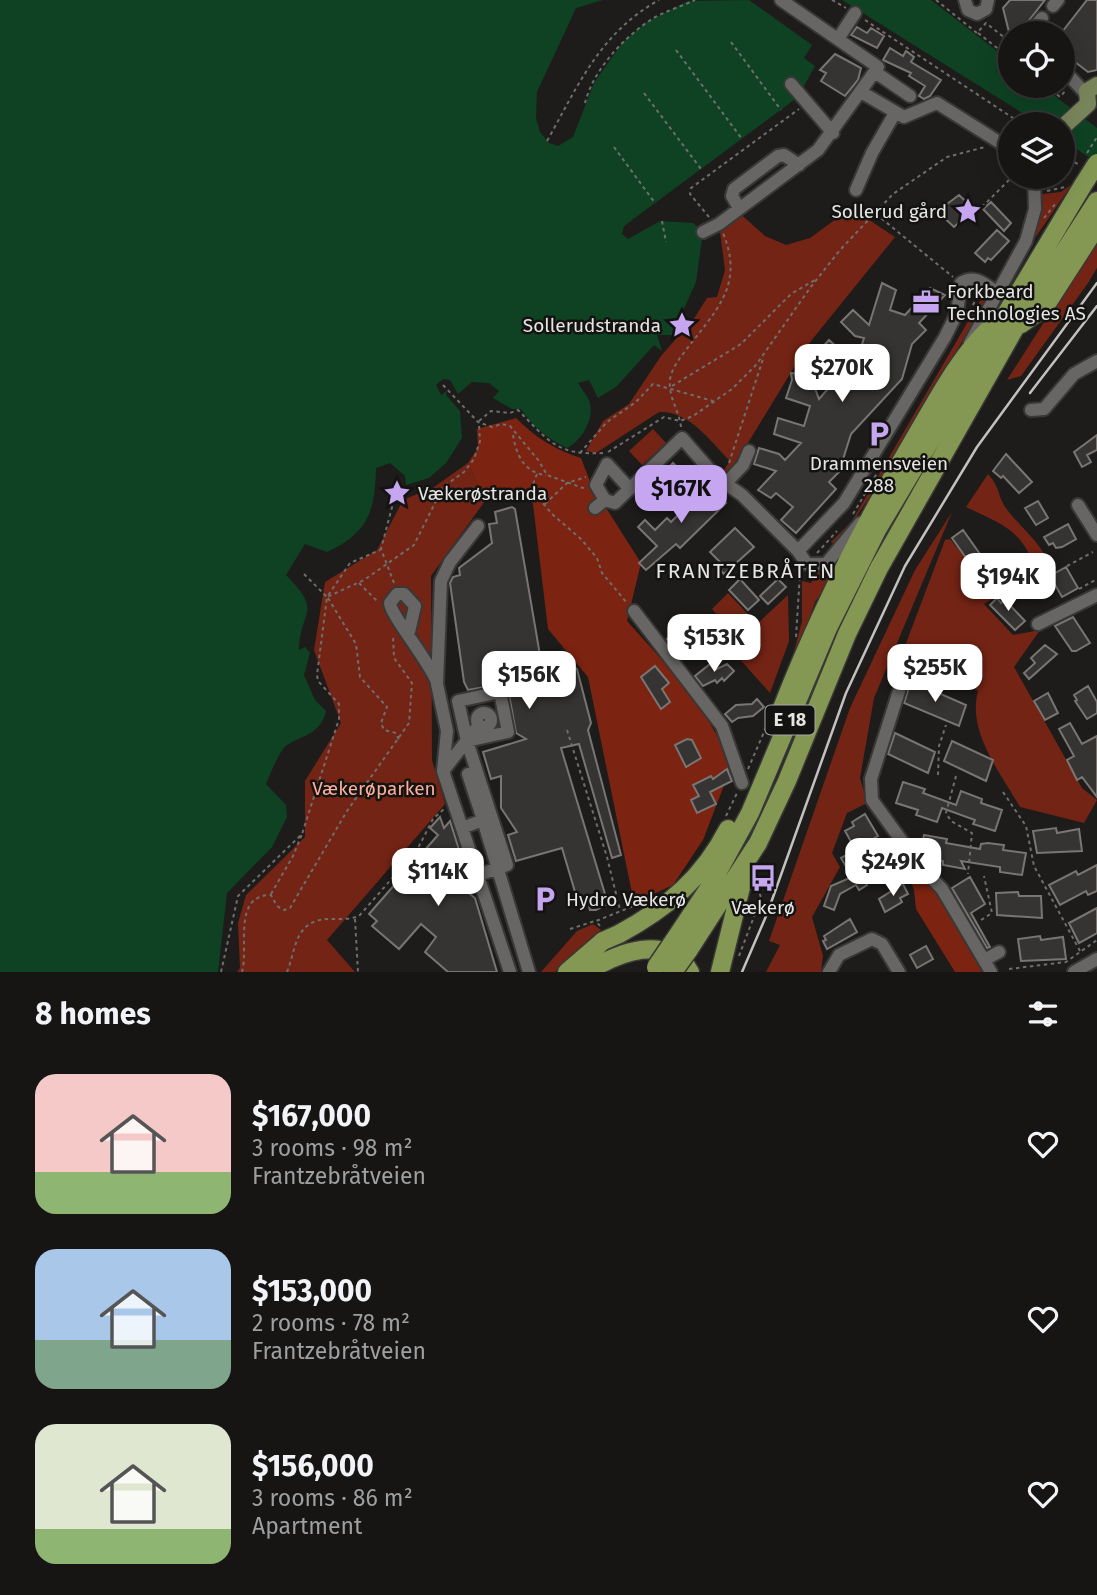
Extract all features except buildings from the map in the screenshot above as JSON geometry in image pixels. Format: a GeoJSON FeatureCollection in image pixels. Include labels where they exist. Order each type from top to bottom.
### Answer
{"type":"FeatureCollection","features":[{"type":"Feature","properties":{"kind":"highway","name":"E 18"},"geometry":{"type":"LineString","coordinates":[[1075,185],[1097,163]]}},
{"type":"Feature","properties":{"kind":"highway","name":"E 18"},"geometry":{"type":"LineString","coordinates":[[660,970],[747,861],[787,781],[862,602],[1011,320],[1073,189]]}},
{"type":"Feature","properties":{"kind":"highway","name":"E 18"},"geometry":{"type":"LineString","coordinates":[[681,946],[750,813],[828,628],[860,562],[1011,320],[1097,201]]}},
{"type":"Feature","properties":{"kind":"highway","name":"E 18"},"geometry":{"type":"LineString","coordinates":[[1011,320],[1044,308],[1097,226]]}},
{"type":"Feature","properties":{"kind":"highway"},"geometry":{"type":"LineString","coordinates":[[568,972],[611,937],[680,894],[713,856],[757,770],[815,626],[874,506],[965,353],[1011,320]]}},
{"type":"Feature","properties":{"kind":"highway"},"geometry":{"type":"LineString","coordinates":[[727,967],[747,861]]}},
{"type":"Feature","properties":{"kind":"highway"},"geometry":{"type":"LineString","coordinates":[[587,972],[627,954],[648,948],[662,949],[677,956],[690,972]]}},
{"type":"Feature","properties":{"kind":"highway"},"geometry":{"type":"LineString","coordinates":[[606,972],[627,954]]}},
{"type":"Feature","properties":{"kind":"main road"},"geometry":{"type":"LineString","coordinates":[[1075,114],[1092,95]]}},
{"type":"Feature","properties":{"kind":"street"},"geometry":{"type":"LineString","coordinates":[[712,228],[799,165],[833,133],[878,67],[781,0]]}},
{"type":"Feature","properties":{"kind":"street"},"geometry":{"type":"LineString","coordinates":[[965,0],[968,10],[977,14],[986,9],[988,0]]}},
{"type":"Feature","properties":{"kind":"street"},"geometry":{"type":"LineString","coordinates":[[838,39],[855,13]]}},
{"type":"Feature","properties":{"kind":"street"},"geometry":{"type":"LineString","coordinates":[[875,72],[910,96]]}},
{"type":"Feature","properties":{"kind":"street"},"geometry":{"type":"LineString","coordinates":[[1075,84],[1092,95]]}},
{"type":"Feature","properties":{"kind":"street"},"geometry":{"type":"LineString","coordinates":[[791,85],[833,133]]}},
{"type":"Feature","properties":{"kind":"street"},"geometry":{"type":"LineString","coordinates":[[860,92],[904,117],[937,103],[998,141]]}},
{"type":"Feature","properties":{"kind":"street"},"geometry":{"type":"LineString","coordinates":[[856,190],[872,153],[895,113]]}},
{"type":"Feature","properties":{"kind":"street"},"geometry":{"type":"LineString","coordinates":[[740,208],[732,196],[734,189],[778,156],[784,155],[799,165]]}},
{"type":"Feature","properties":{"kind":"street"},"geometry":{"type":"LineString","coordinates":[[965,353],[1029,230],[1035,209],[1034,189]]}},
{"type":"Feature","properties":{"kind":"street"},"geometry":{"type":"LineString","coordinates":[[798,551],[844,503],[911,395],[954,322],[961,283],[971,279],[996,292]]}},
{"type":"Feature","properties":{"kind":"street"},"geometry":{"type":"LineString","coordinates":[[1031,410],[1044,409],[1074,374],[1097,361]]}},
{"type":"Feature","properties":{"kind":"street"},"geometry":{"type":"LineString","coordinates":[[605,459],[596,485],[600,504],[615,503],[682,438],[798,551],[807,564],[825,565],[834,558],[874,506]]}},
{"type":"Feature","properties":{"kind":"street"},"geometry":{"type":"LineString","coordinates":[[725,482],[743,465],[749,451]]}},
{"type":"Feature","properties":{"kind":"street"},"geometry":{"type":"LineString","coordinates":[[605,459],[630,489]]}},
{"type":"Feature","properties":{"kind":"street"},"geometry":{"type":"LineString","coordinates":[[1078,505],[1097,535]]}},
{"type":"Feature","properties":{"kind":"street"},"geometry":{"type":"LineString","coordinates":[[478,526],[450,562],[441,581],[437,684],[447,731],[443,771],[510,972]]}},
{"type":"Feature","properties":{"kind":"street"},"geometry":{"type":"LineString","coordinates":[[409,632],[415,606],[404,594],[397,594],[392,599],[390,610],[409,632],[437,684]]}},
{"type":"Feature","properties":{"kind":"street"},"geometry":{"type":"LineString","coordinates":[[1038,624],[1097,594]]}},
{"type":"Feature","properties":{"kind":"street"},"geometry":{"type":"LineString","coordinates":[[634,611],[722,726],[742,783]]}},
{"type":"Feature","properties":{"kind":"street"},"geometry":{"type":"LineString","coordinates":[[899,691],[871,779],[872,800],[920,866],[942,890],[988,966],[999,952]]}},
{"type":"Feature","properties":{"kind":"street"},"geometry":{"type":"LineString","coordinates":[[467,741],[508,732],[500,692],[458,701],[467,741],[507,865],[503,872]]}},
{"type":"Feature","properties":{"kind":"street"},"geometry":{"type":"LineString","coordinates":[[443,771],[479,725]]}},
{"type":"Feature","properties":{"kind":"street"},"geometry":{"type":"LineString","coordinates":[[468,774],[503,872],[530,972]]}},
{"type":"Feature","properties":{"kind":"street"},"geometry":{"type":"LineString","coordinates":[[462,828],[483,820]]}},
{"type":"Feature","properties":{"kind":"street"},"geometry":{"type":"LineString","coordinates":[[478,875],[503,872]]}},
{"type":"Feature","properties":{"kind":"street"},"geometry":{"type":"LineString","coordinates":[[829,972],[839,955],[866,940],[882,944],[899,972]]}},
{"type":"Feature","properties":{"kind":"street"},"geometry":{"type":"LineString","coordinates":[[1074,972],[1097,959]]}},
{"type":"Feature","properties":{"kind":"path"},"geometry":{"type":"LineString","coordinates":[[547,141],[599,51],[619,26],[659,0]]}},
{"type":"Feature","properties":{"kind":"path"},"geometry":{"type":"LineString","coordinates":[[585,103],[590,84],[618,48],[649,20],[695,0]]}},
{"type":"Feature","properties":{"kind":"path"},"geometry":{"type":"LineString","coordinates":[[832,0],[1004,112]]}},
{"type":"Feature","properties":{"kind":"path"},"geometry":{"type":"LineString","coordinates":[[986,23],[998,32]]}},
{"type":"Feature","properties":{"kind":"path"},"geometry":{"type":"LineString","coordinates":[[977,33],[998,49]]}},
{"type":"Feature","properties":{"kind":"path"},"geometry":{"type":"LineString","coordinates":[[731,42],[781,110]]}},
{"type":"Feature","properties":{"kind":"path"},"geometry":{"type":"LineString","coordinates":[[676,50],[742,139]]}},
{"type":"Feature","properties":{"kind":"path"},"geometry":{"type":"LineString","coordinates":[[644,93],[701,169]]}},
{"type":"Feature","properties":{"kind":"path"},"geometry":{"type":"LineString","coordinates":[[682,438],[670,377],[676,362],[725,299],[731,270],[729,248],[690,194],[691,188],[806,104]]}},
{"type":"Feature","properties":{"kind":"path"},"geometry":{"type":"LineString","coordinates":[[478,422],[491,411],[510,413],[518,410],[536,431],[553,444],[605,459],[664,417],[680,421],[732,389],[765,354],[816,279],[893,194],[947,157],[998,146]]}},
{"type":"Feature","properties":{"kind":"path"},"geometry":{"type":"LineString","coordinates":[[614,147],[655,203]]}},
{"type":"Feature","properties":{"kind":"path"},"geometry":{"type":"LineString","coordinates":[[977,212],[1000,189]]}},
{"type":"Feature","properties":{"kind":"path"},"geometry":{"type":"LineString","coordinates":[[1043,192],[1062,189]]}},
{"type":"Feature","properties":{"kind":"path"},"geometry":{"type":"LineString","coordinates":[[875,213],[961,283]]}},
{"type":"Feature","properties":{"kind":"path"},"geometry":{"type":"LineString","coordinates":[[662,221],[666,242]]}},
{"type":"Feature","properties":{"kind":"path"},"geometry":{"type":"LineString","coordinates":[[671,389],[741,344],[791,294],[816,279]]}},
{"type":"Feature","properties":{"kind":"path"},"geometry":{"type":"LineString","coordinates":[[725,482],[765,354]]}},
{"type":"Feature","properties":{"kind":"path"},"geometry":{"type":"LineString","coordinates":[[580,453],[607,422],[636,402],[653,384],[713,402]]}},
{"type":"Feature","properties":{"kind":"path"},"geometry":{"type":"LineString","coordinates":[[443,385],[478,422],[492,427],[502,424],[510,426],[516,452],[537,474],[583,488],[592,469]]}},
{"type":"Feature","properties":{"kind":"path"},"geometry":{"type":"LineString","coordinates":[[327,597],[388,565],[414,545],[443,486],[471,465],[480,441],[478,422]]}},
{"type":"Feature","properties":{"kind":"path"},"geometry":{"type":"LineString","coordinates":[[513,433],[528,447],[547,475]]}},
{"type":"Feature","properties":{"kind":"path"},"geometry":{"type":"LineString","coordinates":[[537,474],[531,489],[581,538],[597,558],[602,573],[634,611]]}},
{"type":"Feature","properties":{"kind":"path"},"geometry":{"type":"LineString","coordinates":[[545,504],[567,483],[587,477]]}},
{"type":"Feature","properties":{"kind":"path"},"geometry":{"type":"LineString","coordinates":[[396,492],[381,550],[397,594]]}},
{"type":"Feature","properties":{"kind":"path"},"geometry":{"type":"LineString","coordinates":[[271,895],[302,834],[341,711],[334,696],[318,681],[317,676],[327,597],[350,564],[381,550]]}},
{"type":"Feature","properties":{"kind":"path"},"geometry":{"type":"LineString","coordinates":[[1067,566],[1093,552]]}},
{"type":"Feature","properties":{"kind":"path"},"geometry":{"type":"LineString","coordinates":[[304,574],[327,597],[356,644],[360,677],[387,707],[386,716],[381,723],[384,730],[396,733],[399,740]]}},
{"type":"Feature","properties":{"kind":"path"},"geometry":{"type":"LineString","coordinates":[[1079,589],[1097,579]]}},
{"type":"Feature","properties":{"kind":"path"},"geometry":{"type":"LineString","coordinates":[[358,582],[390,610]]}},
{"type":"Feature","properties":{"kind":"path"},"geometry":{"type":"LineString","coordinates":[[271,895],[277,906],[284,910],[290,908],[347,811],[410,723],[412,683],[394,658],[391,639],[398,622]]}},
{"type":"Feature","properties":{"kind":"path"},"geometry":{"type":"LineString","coordinates":[[938,775],[939,746],[946,725]]}},
{"type":"Feature","properties":{"kind":"path"},"geometry":{"type":"LineString","coordinates":[[567,730],[607,857],[620,911]]}},
{"type":"Feature","properties":{"kind":"path"},"geometry":{"type":"LineString","coordinates":[[956,776],[946,813],[951,821],[972,832],[968,874]]}},
{"type":"Feature","properties":{"kind":"path"},"geometry":{"type":"LineString","coordinates":[[1003,792],[1026,826],[1034,866],[1080,951]]}},
{"type":"Feature","properties":{"kind":"path"},"geometry":{"type":"LineString","coordinates":[[287,972],[294,942],[305,927],[323,920],[355,918],[417,849],[429,825],[446,806]]}},
{"type":"Feature","properties":{"kind":"path"},"geometry":{"type":"LineString","coordinates":[[221,972],[238,896],[302,834]]}},
{"type":"Feature","properties":{"kind":"path"},"geometry":{"type":"LineString","coordinates":[[981,920],[992,913],[984,876]]}},
{"type":"Feature","properties":{"kind":"path"},"geometry":{"type":"LineString","coordinates":[[727,967],[761,898],[759,891]]}},
{"type":"Feature","properties":{"kind":"path"},"geometry":{"type":"LineString","coordinates":[[242,972],[247,911],[252,901],[261,895],[271,895]]}},
{"type":"Feature","properties":{"kind":"path"},"geometry":{"type":"LineString","coordinates":[[355,918],[358,972]]}},
{"type":"Feature","properties":{"kind":"path"},"geometry":{"type":"LineString","coordinates":[[570,929],[596,921]]}},
{"type":"Feature","properties":{"kind":"path"},"geometry":{"type":"LineString","coordinates":[[1009,969],[1066,962],[1097,940]]}},
{"type":"Feature","properties":{"kind":"green space"},"geometry":{"type":"Polygon","coordinates":[[[1069,189],[1035,238],[1042,194],[1069,189]]]}},
{"type":"Feature","properties":{"kind":"green space"},"geometry":{"type":"Polygon","coordinates":[[[851,208],[895,237],[807,346],[726,479],[721,474],[730,461],[699,429],[680,416],[670,413],[659,412],[596,453],[586,451],[603,421],[629,404],[661,356],[695,317],[707,298],[717,297],[725,270],[719,224],[737,211],[765,236],[786,245],[810,238],[851,208]]]}},
{"type":"Feature","properties":{"kind":"green space"},"geometry":{"type":"Polygon","coordinates":[[[1097,239],[1097,268],[1088,283],[1021,376],[1007,380],[1097,239]]]}},
{"type":"Feature","properties":{"kind":"green space"},"geometry":{"type":"Polygon","coordinates":[[[984,294],[987,300],[980,314],[893,461],[875,490],[855,518],[834,544],[831,542],[852,521],[984,294]]]}},
{"type":"Feature","properties":{"kind":"green space"},"geometry":{"type":"Polygon","coordinates":[[[653,429],[666,443],[642,465],[629,451],[653,429]]]}},
{"type":"Feature","properties":{"kind":"green space","name":"Vækerøparken"},"geometry":{"type":"Polygon","coordinates":[[[468,463],[485,501],[431,576],[432,760],[445,804],[327,940],[355,972],[237,972],[240,968],[238,923],[246,895],[305,837],[305,781],[341,723],[314,650],[325,582],[377,550],[403,500],[434,487],[468,463]]]}},
{"type":"Feature","properties":{"kind":"green space"},"geometry":{"type":"Polygon","coordinates":[[[988,474],[1006,508],[1045,555],[1051,577],[1048,589],[1032,594],[1012,586],[984,604],[1013,635],[1040,630],[1014,667],[1082,788],[1097,800],[1084,823],[1020,807],[995,766],[981,736],[977,722],[978,691],[923,659],[894,675],[945,540],[950,539],[968,561],[984,558],[976,585],[983,596],[1033,575],[1037,569],[1017,536],[992,519],[966,507],[988,474]]]}},
{"type":"Feature","properties":{"kind":"green space"},"geometry":{"type":"Polygon","coordinates":[[[952,512],[874,698],[860,778],[867,803],[847,813],[832,853],[840,867],[812,917],[823,956],[821,972],[766,972],[780,945],[769,941],[850,708],[915,570],[952,512]]]}},
{"type":"Feature","properties":{"kind":"green space"},"geometry":{"type":"Polygon","coordinates":[[[858,531],[837,570],[815,602],[785,686],[802,621],[802,581],[811,583],[814,577],[810,571],[834,563],[858,531]]]}},
{"type":"Feature","properties":{"kind":"green space"},"geometry":{"type":"Polygon","coordinates":[[[728,593],[757,624],[788,595],[789,641],[770,693],[710,626],[719,617],[712,609],[728,593]]]}},
{"type":"Feature","properties":{"kind":"green space"},"geometry":{"type":"Polygon","coordinates":[[[593,924],[601,930],[555,972],[541,972],[577,931],[593,924]]]}},
{"type":"Feature","properties":{"kind":"shaded area"},"geometry":{"type":"Polygon","coordinates":[[[0,0],[603,0],[576,8],[537,92],[536,118],[540,132],[549,143],[558,146],[573,137],[594,83],[622,43],[645,23],[688,1],[749,0],[812,45],[804,58],[815,66],[798,97],[624,226],[622,234],[628,239],[660,221],[693,223],[703,232],[696,282],[672,335],[657,335],[662,351],[654,345],[617,386],[598,398],[589,380],[578,383],[591,410],[588,423],[577,440],[567,448],[553,441],[536,427],[521,409],[512,409],[493,398],[499,391],[489,383],[472,382],[458,394],[450,380],[443,379],[436,385],[441,395],[447,391],[446,395],[460,411],[462,438],[446,463],[429,478],[406,485],[405,476],[390,463],[376,468],[371,509],[360,529],[341,545],[327,552],[305,544],[286,575],[298,588],[307,605],[299,650],[305,647],[310,653],[304,675],[315,700],[326,711],[324,719],[316,729],[284,748],[266,784],[286,805],[287,817],[272,847],[227,893],[218,972],[0,972],[0,0]]]}},
{"type":"Feature","properties":{"kind":"shaded area"},"geometry":{"type":"Polygon","coordinates":[[[842,0],[931,0],[998,52],[998,98],[842,0]]]}},
{"type":"Feature","properties":{"kind":"shaded area"},"geometry":{"type":"Polygon","coordinates":[[[998,98],[1058,98],[1097,128],[1097,163],[1075,148],[1075,112],[1021,112],[998,98]]]}},
{"type":"Feature","properties":{"kind":"shaded area"},"geometry":{"type":"Polygon","coordinates":[[[516,418],[546,442],[581,458],[591,484],[641,563],[627,621],[691,692],[733,762],[703,840],[673,885],[634,903],[588,677],[548,629],[533,504],[522,490],[485,501],[468,463],[478,448],[477,429],[516,418]]]}},
{"type":"Feature","properties":{"kind":"shaded area"},"geometry":{"type":"Polygon","coordinates":[[[910,864],[928,880],[986,972],[955,972],[916,909],[914,890],[905,866],[910,864]]]}},
{"type":"Feature","properties":{"kind":"railway"},"geometry":{"type":"LineString","coordinates":[[742,972],[767,914],[846,693],[905,566],[977,447],[1097,283]]}},
{"type":"Feature","properties":{"kind":"railway"},"geometry":{"type":"LineString","coordinates":[[1030,393],[1097,306]]}},
{"type":"Feature","properties":{"kind":"place","name":"Sollerud gård"},"geometry":{"type":"Point","coordinates":[968,211]}},
{"type":"Feature","properties":{"kind":"place","name":"Forkbeard Technologies AS"},"geometry":{"type":"Point","coordinates":[926,302]}},
{"type":"Feature","properties":{"kind":"place","name":"Sollerudstranda"},"geometry":{"type":"Point","coordinates":[682,325]}},
{"type":"Feature","properties":{"kind":"place","name":"Drammensveien 288"},"geometry":{"type":"Point","coordinates":[879,434]}},
{"type":"Feature","properties":{"kind":"place","name":"Vækerøstranda"},"geometry":{"type":"Point","coordinates":[397,493]}},
{"type":"Feature","properties":{"kind":"place","name":"Vækerø"},"geometry":{"type":"Point","coordinates":[763,878]}},
{"type":"Feature","properties":{"kind":"place","name":"Hydro Vækerø"},"geometry":{"type":"Point","coordinates":[545,899]}},
{"type":"Feature","properties":{"kind":"district","name":"FRANTZEBRÅTEN"},"geometry":{"type":"Point","coordinates":[746,571]}}]}
